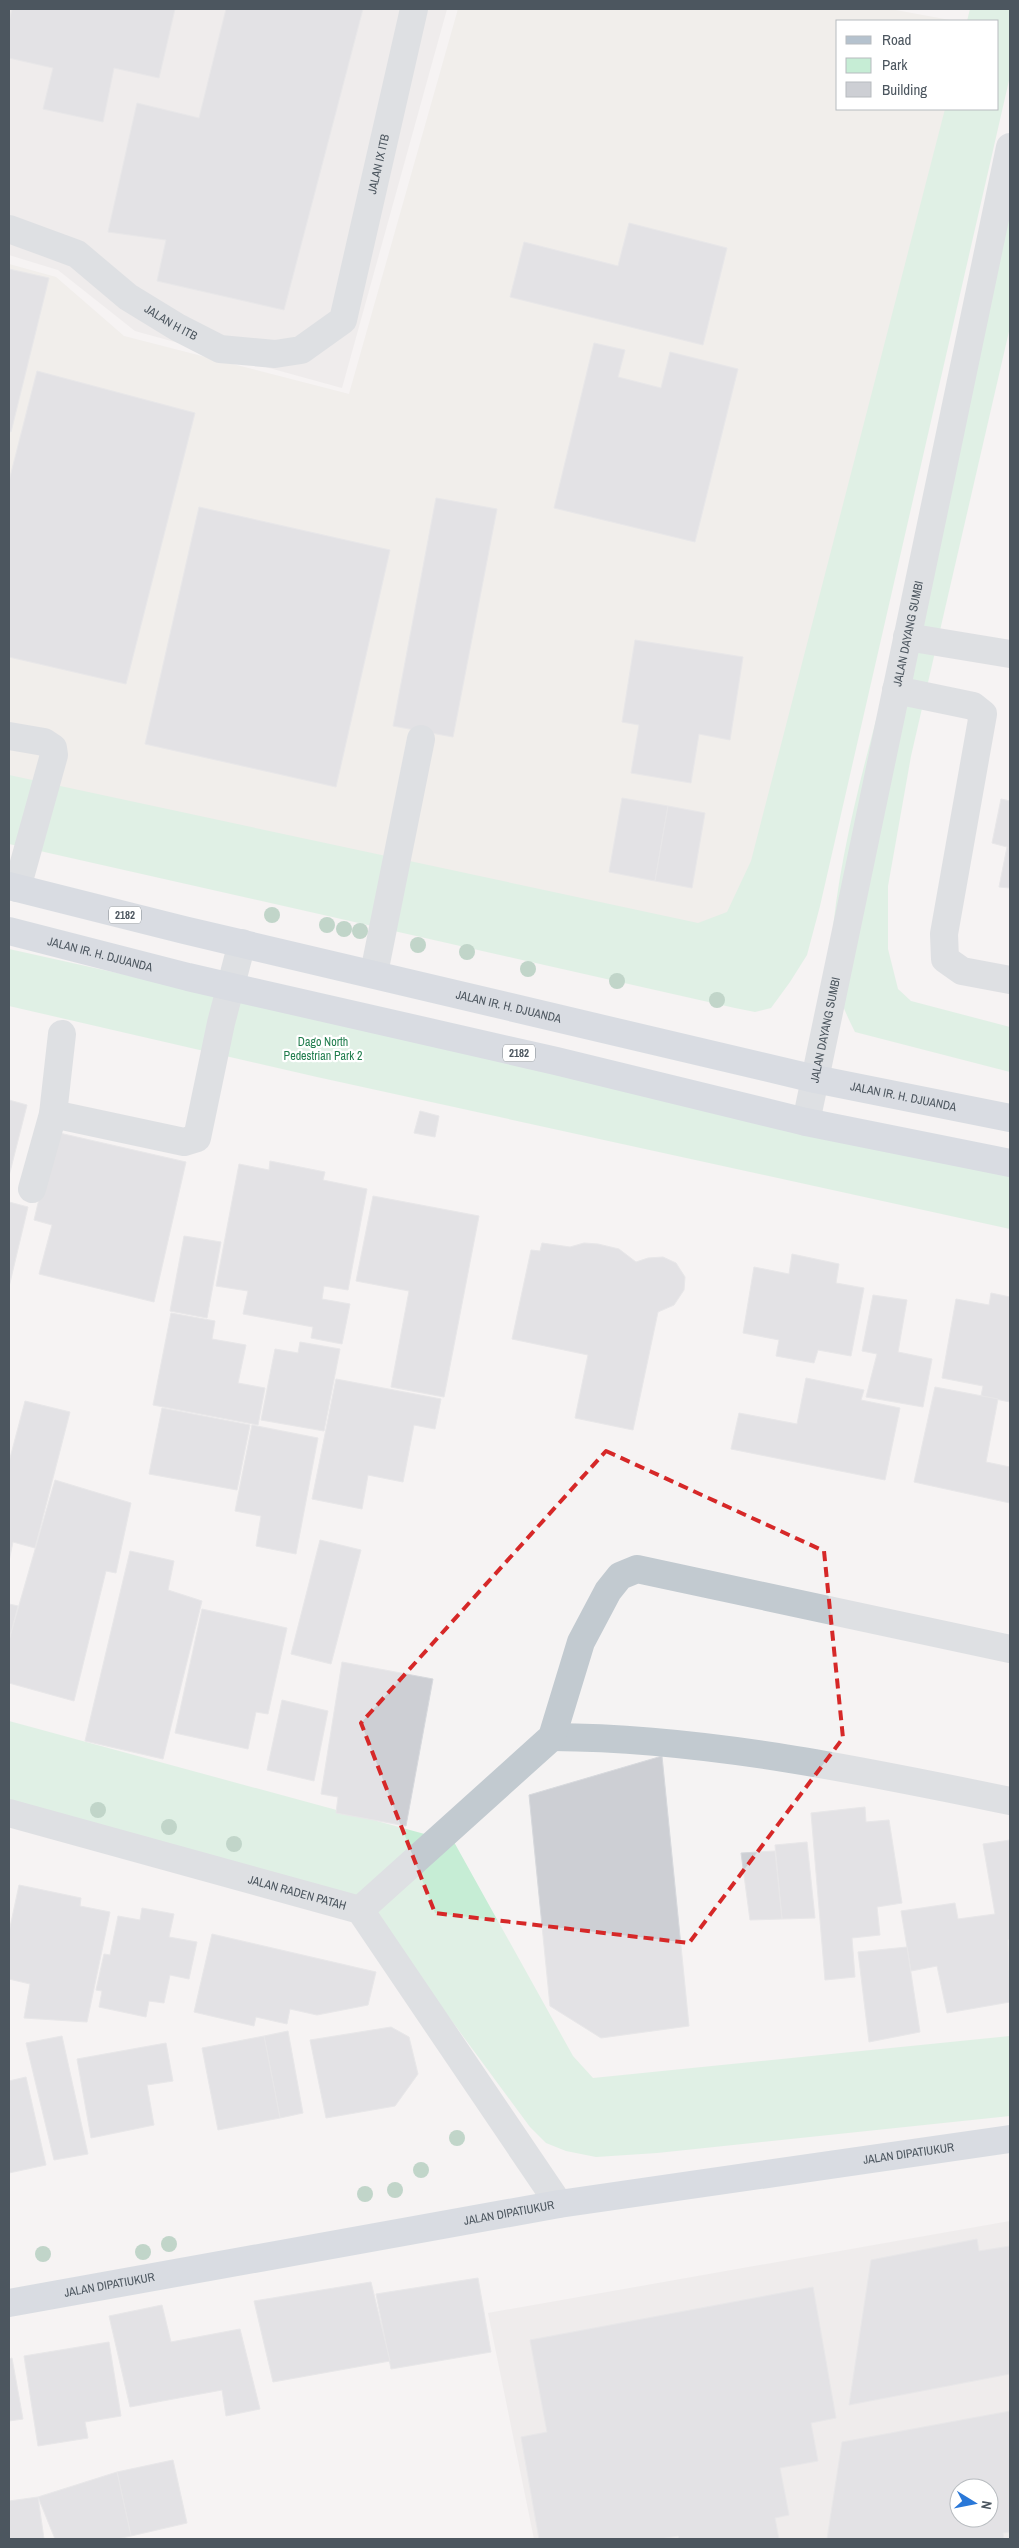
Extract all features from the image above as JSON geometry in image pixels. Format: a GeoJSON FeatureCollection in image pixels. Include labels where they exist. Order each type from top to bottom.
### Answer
{"type":"FeatureCollection","features":[{"type":"Feature","properties":{"kind":"main road","name":"JALAN IR. H. DJUANDA"},"geometry":{"type":"LineString","coordinates":[[13,887],[814,1079],[1010,1118]]}},
{"type":"Feature","properties":{"kind":"main road","name":"JALAN IR. H. DJUANDA"},"geometry":{"type":"LineString","coordinates":[[9,931],[231,987],[556,1061],[806,1122],[1010,1163]]}},
{"type":"Feature","properties":{"kind":"main road","name":"JALAN DIPATIUKUR"},"geometry":{"type":"LineString","coordinates":[[9,2303],[559,2204],[1010,2139]]}},
{"type":"Feature","properties":{"kind":"street","name":"JALAN IX ITB"},"geometry":{"type":"LineString","coordinates":[[343,320],[414,9]]}},
{"type":"Feature","properties":{"kind":"street","name":"JALAN DAYANG SUMBI"},"geometry":{"type":"LineString","coordinates":[[806,1122],[1010,147]]}},
{"type":"Feature","properties":{"kind":"street","name":"JALAN H ITB"},"geometry":{"type":"LineString","coordinates":[[9,229],[78,254],[128,297],[177,327],[220,349],[275,354],[301,350],[343,320]]}},
{"type":"Feature","properties":{"kind":"street"},"geometry":{"type":"LineString","coordinates":[[906,637],[1010,654]]}},
{"type":"Feature","properties":{"kind":"street"},"geometry":{"type":"LineString","coordinates":[[896,690],[973,706],[983,714],[944,934],[946,959],[962,971],[1010,980]]}},
{"type":"Feature","properties":{"kind":"street"},"geometry":{"type":"LineString","coordinates":[[9,736],[44,742],[53,748],[54,756],[13,887]]}},
{"type":"Feature","properties":{"kind":"street"},"geometry":{"type":"LineString","coordinates":[[374,973],[421,739]]}},
{"type":"Feature","properties":{"kind":"street"},"geometry":{"type":"LineString","coordinates":[[53,1114],[184,1142],[197,1138],[242,943]]}},
{"type":"Feature","properties":{"kind":"street"},"geometry":{"type":"LineString","coordinates":[[32,1189],[53,1114],[62,1034]]}},
{"type":"Feature","properties":{"kind":"street"},"geometry":{"type":"LineString","coordinates":[[360,1910],[552,1737],[581,1642],[608,1591],[620,1576],[636,1569],[1010,1649]]}},
{"type":"Feature","properties":{"kind":"street"},"geometry":{"type":"LineString","coordinates":[[552,1737],[608,1737],[755,1752],[1010,1801]]}},
{"type":"Feature","properties":{"kind":"street","name":"JALAN RADEN PATAH"},"geometry":{"type":"LineString","coordinates":[[9,1813],[360,1910],[559,2204]]}},
{"type":"Feature","properties":{"kind":"highlighted area"},"geometry":{"type":"Polygon","coordinates":[[[606,1451],[824,1551],[843,1738],[689,1943],[435,1913],[361,1723],[606,1451]]]}},
{"type":"Feature","properties":{"kind":"shaded area"},"geometry":{"type":"Polygon","coordinates":[[[9,9],[447,9],[342,388],[135,331],[58,270],[9,255],[9,9]]]}},
{"type":"Feature","properties":{"kind":"shaded area"},"geometry":{"type":"Polygon","coordinates":[[[458,9],[890,9],[950,20],[836,20],[836,110],[965,110],[779,950],[9,797],[9,264],[56,277],[124,336],[349,394],[458,9]]]}},
{"type":"Feature","properties":{"kind":"shaded area"},"geometry":{"type":"Polygon","coordinates":[[[1010,2221],[1010,2539],[534,2539],[488,2313],[1010,2221]]]}},
{"type":"Feature","properties":{"kind":"green space"},"geometry":{"type":"Polygon","coordinates":[[[970,9],[1010,9],[1010,76],[820,906],[807,955],[771,1008],[755,1012],[735,1008],[9,844],[9,775],[698,923],[727,912],[751,861],[945,110],[999,110],[999,20],[967,20],[970,9]]]}},
{"type":"Feature","properties":{"kind":"green space"},"geometry":{"type":"Polygon","coordinates":[[[1010,148],[1010,327],[911,756],[888,886],[888,949],[898,989],[911,1001],[1010,1027],[1010,1072],[855,1032],[838,992],[832,971],[831,950],[843,862],[852,818],[921,545],[1010,148]]]}},
{"type":"Feature","properties":{"kind":"green space","name":"Dago North Pedestrian Park 2"},"geometry":{"type":"Polygon","coordinates":[[[9,949],[1010,1171],[1010,1229],[317,1077],[9,1006],[9,949]]]}},
{"type":"Feature","properties":{"kind":"green space"},"geometry":{"type":"Polygon","coordinates":[[[9,1721],[454,1842],[573,2056],[593,2078],[1010,2036],[1010,2116],[657,2153],[596,2157],[566,2151],[546,2143],[530,2127],[426,1986],[370,1902],[9,1802],[9,1721]]]}},
{"type":"Feature","properties":{"kind":"building"},"geometry":{"type":"Polygon","coordinates":[[[12,9],[175,9],[159,78],[114,68],[103,122],[43,109],[53,68],[9,58],[9,21],[12,9]]]}},
{"type":"Feature","properties":{"kind":"building"},"geometry":{"type":"Polygon","coordinates":[[[226,9],[363,9],[284,310],[157,281],[166,240],[108,232],[137,103],[199,118],[226,9]]]}},
{"type":"Feature","properties":{"kind":"building"},"geometry":{"type":"Polygon","coordinates":[[[629,223],[727,248],[703,345],[510,297],[524,242],[618,266],[629,223]]]}},
{"type":"Feature","properties":{"kind":"building"},"geometry":{"type":"Polygon","coordinates":[[[9,269],[49,278],[11,432],[9,431],[9,269]]]}},
{"type":"Feature","properties":{"kind":"building"},"geometry":{"type":"Polygon","coordinates":[[[594,343],[625,350],[618,377],[661,388],[670,352],[738,369],[695,542],[554,508],[594,343]]]}},
{"type":"Feature","properties":{"kind":"building"},"geometry":{"type":"Polygon","coordinates":[[[37,371],[195,413],[126,684],[9,657],[9,481],[37,371]]]}},
{"type":"Feature","properties":{"kind":"building"},"geometry":{"type":"Polygon","coordinates":[[[436,498],[497,509],[453,737],[393,726],[436,498]]]}},
{"type":"Feature","properties":{"kind":"building"},"geometry":{"type":"Polygon","coordinates":[[[199,507],[390,550],[336,787],[145,744],[199,507]]]}},
{"type":"Feature","properties":{"kind":"building"},"geometry":{"type":"Polygon","coordinates":[[[635,640],[743,657],[730,740],[699,734],[691,783],[631,773],[639,725],[622,722],[635,640]]]}},
{"type":"Feature","properties":{"kind":"building"},"geometry":{"type":"Polygon","coordinates":[[[622,798],[668,806],[655,881],[609,872],[622,798]]]}},
{"type":"Feature","properties":{"kind":"building"},"geometry":{"type":"Polygon","coordinates":[[[1001,799],[1010,801],[1010,888],[999,887],[1007,847],[992,843],[1001,799]]]}},
{"type":"Feature","properties":{"kind":"building"},"geometry":{"type":"Polygon","coordinates":[[[668,806],[705,813],[692,888],[655,881],[668,806]]]}},
{"type":"Feature","properties":{"kind":"building"},"geometry":{"type":"Polygon","coordinates":[[[9,1100],[27,1105],[9,1176],[9,1100]]]}},
{"type":"Feature","properties":{"kind":"building"},"geometry":{"type":"Polygon","coordinates":[[[420,1111],[439,1116],[435,1137],[414,1133],[420,1111]]]}},
{"type":"Feature","properties":{"kind":"building"},"geometry":{"type":"Polygon","coordinates":[[[55,1132],[186,1162],[154,1302],[39,1274],[52,1225],[34,1220],[55,1132]]]}},
{"type":"Feature","properties":{"kind":"building"},"geometry":{"type":"Polygon","coordinates":[[[270,1161],[325,1172],[323,1180],[367,1189],[348,1290],[324,1286],[322,1299],[350,1304],[342,1344],[311,1338],[313,1327],[243,1314],[248,1291],[216,1286],[239,1164],[269,1170],[270,1161]]]}},
{"type":"Feature","properties":{"kind":"building"},"geometry":{"type":"Polygon","coordinates":[[[373,1196],[479,1216],[444,1397],[391,1387],[409,1291],[356,1281],[373,1196]]]}},
{"type":"Feature","properties":{"kind":"building"},"geometry":{"type":"Polygon","coordinates":[[[9,1202],[28,1207],[9,1287],[9,1202]]]}},
{"type":"Feature","properties":{"kind":"building"},"geometry":{"type":"Polygon","coordinates":[[[184,1236],[221,1242],[207,1318],[170,1311],[184,1236]]]}},
{"type":"Feature","properties":{"kind":"building"},"geometry":{"type":"Polygon","coordinates":[[[542,1243],[570,1247],[584,1243],[598,1244],[619,1249],[636,1262],[648,1258],[663,1257],[676,1263],[685,1277],[684,1290],[674,1305],[658,1312],[633,1430],[575,1418],[588,1355],[512,1339],[531,1250],[540,1251],[542,1243]]]}},
{"type":"Feature","properties":{"kind":"building"},"geometry":{"type":"Polygon","coordinates":[[[792,1254],[839,1264],[836,1283],[864,1288],[851,1356],[818,1350],[814,1363],[776,1356],[779,1340],[743,1333],[754,1267],[789,1274],[792,1254]]]}},
{"type":"Feature","properties":{"kind":"building"},"geometry":{"type":"Polygon","coordinates":[[[991,1293],[1010,1297],[1010,1402],[981,1396],[983,1386],[942,1378],[956,1299],[989,1305],[991,1293]]]}},
{"type":"Feature","properties":{"kind":"building"},"geometry":{"type":"Polygon","coordinates":[[[873,1295],[907,1300],[898,1352],[932,1359],[923,1407],[866,1397],[877,1354],[862,1351],[873,1295]]]}},
{"type":"Feature","properties":{"kind":"building"},"geometry":{"type":"Polygon","coordinates":[[[171,1313],[215,1321],[212,1339],[246,1345],[238,1383],[265,1388],[258,1425],[153,1405],[171,1313]]]}},
{"type":"Feature","properties":{"kind":"building"},"geometry":{"type":"Polygon","coordinates":[[[300,1342],[340,1349],[324,1431],[261,1420],[275,1349],[298,1353],[300,1342]]]}},
{"type":"Feature","properties":{"kind":"building"},"geometry":{"type":"Polygon","coordinates":[[[806,1378],[864,1390],[861,1400],[900,1408],[885,1480],[731,1449],[739,1413],[797,1424],[806,1378]]]}},
{"type":"Feature","properties":{"kind":"building"},"geometry":{"type":"Polygon","coordinates":[[[336,1379],[441,1399],[435,1429],[414,1425],[403,1482],[368,1475],[362,1509],[312,1499],[336,1379]]]}},
{"type":"Feature","properties":{"kind":"building"},"geometry":{"type":"Polygon","coordinates":[[[935,1387],[998,1399],[986,1462],[1010,1467],[1010,1503],[914,1482],[935,1387]]]}},
{"type":"Feature","properties":{"kind":"building"},"geometry":{"type":"Polygon","coordinates":[[[25,1401],[70,1412],[35,1548],[13,1542],[9,1561],[9,1462],[25,1401]]]}},
{"type":"Feature","properties":{"kind":"building"},"geometry":{"type":"Polygon","coordinates":[[[162,1408],[250,1425],[237,1490],[149,1474],[162,1408]]]}},
{"type":"Feature","properties":{"kind":"building"},"geometry":{"type":"Polygon","coordinates":[[[252,1425],[318,1438],[296,1554],[256,1546],[261,1516],[235,1511],[252,1425]]]}},
{"type":"Feature","properties":{"kind":"building"},"geometry":{"type":"Polygon","coordinates":[[[55,1480],[131,1503],[116,1573],[106,1571],[74,1701],[9,1683],[9,1640],[55,1480]]]}},
{"type":"Feature","properties":{"kind":"building"},"geometry":{"type":"Polygon","coordinates":[[[320,1540],[361,1550],[331,1664],[291,1654],[320,1540]]]}},
{"type":"Feature","properties":{"kind":"building"},"geometry":{"type":"Polygon","coordinates":[[[130,1551],[174,1561],[168,1590],[202,1601],[163,1759],[85,1741],[130,1551]]]}},
{"type":"Feature","properties":{"kind":"building"},"geometry":{"type":"Polygon","coordinates":[[[9,1604],[18,1606],[9,1640],[9,1604]]]}},
{"type":"Feature","properties":{"kind":"building"},"geometry":{"type":"Polygon","coordinates":[[[202,1609],[287,1628],[268,1714],[256,1712],[248,1749],[175,1733],[202,1609]]]}},
{"type":"Feature","properties":{"kind":"building"},"geometry":{"type":"Polygon","coordinates":[[[342,1662],[433,1679],[406,1826],[336,1813],[338,1797],[321,1794],[342,1662]]]}},
{"type":"Feature","properties":{"kind":"building"},"geometry":{"type":"Polygon","coordinates":[[[282,1700],[328,1711],[314,1781],[267,1770],[282,1700]]]}},
{"type":"Feature","properties":{"kind":"building"},"geometry":{"type":"Polygon","coordinates":[[[662,1756],[689,2026],[601,2038],[550,2006],[529,1795],[662,1756]]]}},
{"type":"Feature","properties":{"kind":"building"},"geometry":{"type":"Polygon","coordinates":[[[865,1807],[866,1822],[889,1820],[902,1903],[877,1907],[880,1935],[852,1938],[855,1977],[825,1980],[811,1813],[865,1807]]]}},
{"type":"Feature","properties":{"kind":"building"},"geometry":{"type":"Polygon","coordinates":[[[1010,1840],[1010,1939],[1008,1940],[1010,2002],[947,2013],[937,1966],[911,1971],[901,1911],[955,1903],[958,1919],[995,1914],[983,1844],[1010,1840]]]}},
{"type":"Feature","properties":{"kind":"building"},"geometry":{"type":"Polygon","coordinates":[[[807,1842],[815,1918],[782,1919],[775,1845],[807,1842]]]}},
{"type":"Feature","properties":{"kind":"building"},"geometry":{"type":"Polygon","coordinates":[[[775,1851],[782,1919],[750,1920],[741,1853],[775,1851]]]}},
{"type":"Feature","properties":{"kind":"building"},"geometry":{"type":"Polygon","coordinates":[[[19,1885],[81,1898],[80,1906],[110,1912],[87,2022],[24,2018],[30,1984],[9,1979],[9,1932],[19,1885]]]}},
{"type":"Feature","properties":{"kind":"building"},"geometry":{"type":"Polygon","coordinates":[[[142,1908],[174,1914],[169,1937],[197,1942],[189,1979],[170,1975],[164,2003],[149,2001],[146,2017],[99,2007],[102,1991],[96,1990],[104,1954],[110,1955],[118,1916],[140,1920],[142,1908]]]}},
{"type":"Feature","properties":{"kind":"building"},"geometry":{"type":"Polygon","coordinates":[[[212,1934],[376,1972],[368,2005],[317,2015],[290,2009],[287,2024],[256,2017],[254,2026],[194,2012],[212,1934]]]}},
{"type":"Feature","properties":{"kind":"building"},"geometry":{"type":"Polygon","coordinates":[[[907,1947],[920,2032],[869,2042],[858,1952],[907,1947]]]}},
{"type":"Feature","properties":{"kind":"building"},"geometry":{"type":"Polygon","coordinates":[[[391,2027],[409,2037],[418,2074],[395,2106],[326,2118],[310,2040],[391,2027]]]}},
{"type":"Feature","properties":{"kind":"building"},"geometry":{"type":"Polygon","coordinates":[[[288,2031],[303,2113],[280,2118],[264,2036],[288,2031]]]}},
{"type":"Feature","properties":{"kind":"building"},"geometry":{"type":"Polygon","coordinates":[[[62,2036],[88,2154],[54,2160],[26,2043],[62,2036]]]}},
{"type":"Feature","properties":{"kind":"building"},"geometry":{"type":"Polygon","coordinates":[[[264,2036],[280,2118],[218,2130],[202,2048],[264,2036]]]}},
{"type":"Feature","properties":{"kind":"building"},"geometry":{"type":"Polygon","coordinates":[[[166,2043],[173,2081],[147,2085],[154,2125],[91,2138],[77,2059],[166,2043]]]}},
{"type":"Feature","properties":{"kind":"building"},"geometry":{"type":"Polygon","coordinates":[[[26,2077],[46,2165],[9,2173],[9,2081],[26,2077]]]}},
{"type":"Feature","properties":{"kind":"building"},"geometry":{"type":"Polygon","coordinates":[[[977,2239],[979,2251],[1010,2246],[1010,2374],[849,2405],[871,2260],[977,2239]]]}},
{"type":"Feature","properties":{"kind":"building"},"geometry":{"type":"Polygon","coordinates":[[[478,2278],[491,2352],[391,2369],[376,2294],[478,2278]]]}},
{"type":"Feature","properties":{"kind":"building"},"geometry":{"type":"Polygon","coordinates":[[[371,2282],[390,2361],[273,2382],[254,2301],[371,2282]]]}},
{"type":"Feature","properties":{"kind":"building"},"geometry":{"type":"Polygon","coordinates":[[[813,2287],[836,2418],[811,2423],[818,2461],[780,2468],[789,2515],[775,2518],[779,2539],[679,2539],[678,2536],[660,2539],[539,2539],[521,2437],[547,2432],[530,2340],[813,2287]]]}},
{"type":"Feature","properties":{"kind":"building"},"geometry":{"type":"Polygon","coordinates":[[[162,2305],[171,2342],[240,2329],[260,2409],[226,2416],[222,2390],[130,2407],[109,2316],[162,2305]]]}},
{"type":"Feature","properties":{"kind":"building"},"geometry":{"type":"Polygon","coordinates":[[[109,2342],[121,2416],[85,2422],[88,2438],[38,2446],[24,2356],[109,2342]]]}},
{"type":"Feature","properties":{"kind":"building"},"geometry":{"type":"Polygon","coordinates":[[[12,2358],[23,2419],[9,2421],[9,2359],[12,2358]]]}},
{"type":"Feature","properties":{"kind":"building"},"geometry":{"type":"Polygon","coordinates":[[[1010,2411],[1010,2532],[1003,2533],[1004,2539],[827,2539],[842,2442],[1010,2411]]]}},
{"type":"Feature","properties":{"kind":"building"},"geometry":{"type":"Polygon","coordinates":[[[173,2460],[187,2523],[131,2536],[117,2472],[173,2460]]]}},
{"type":"Feature","properties":{"kind":"building"},"geometry":{"type":"Polygon","coordinates":[[[117,2472],[131,2536],[117,2539],[55,2539],[38,2497],[117,2472]]]}},
{"type":"Feature","properties":{"kind":"building"},"geometry":{"type":"Polygon","coordinates":[[[38,2497],[44,2539],[9,2539],[9,2501],[38,2497]]]}}]}
